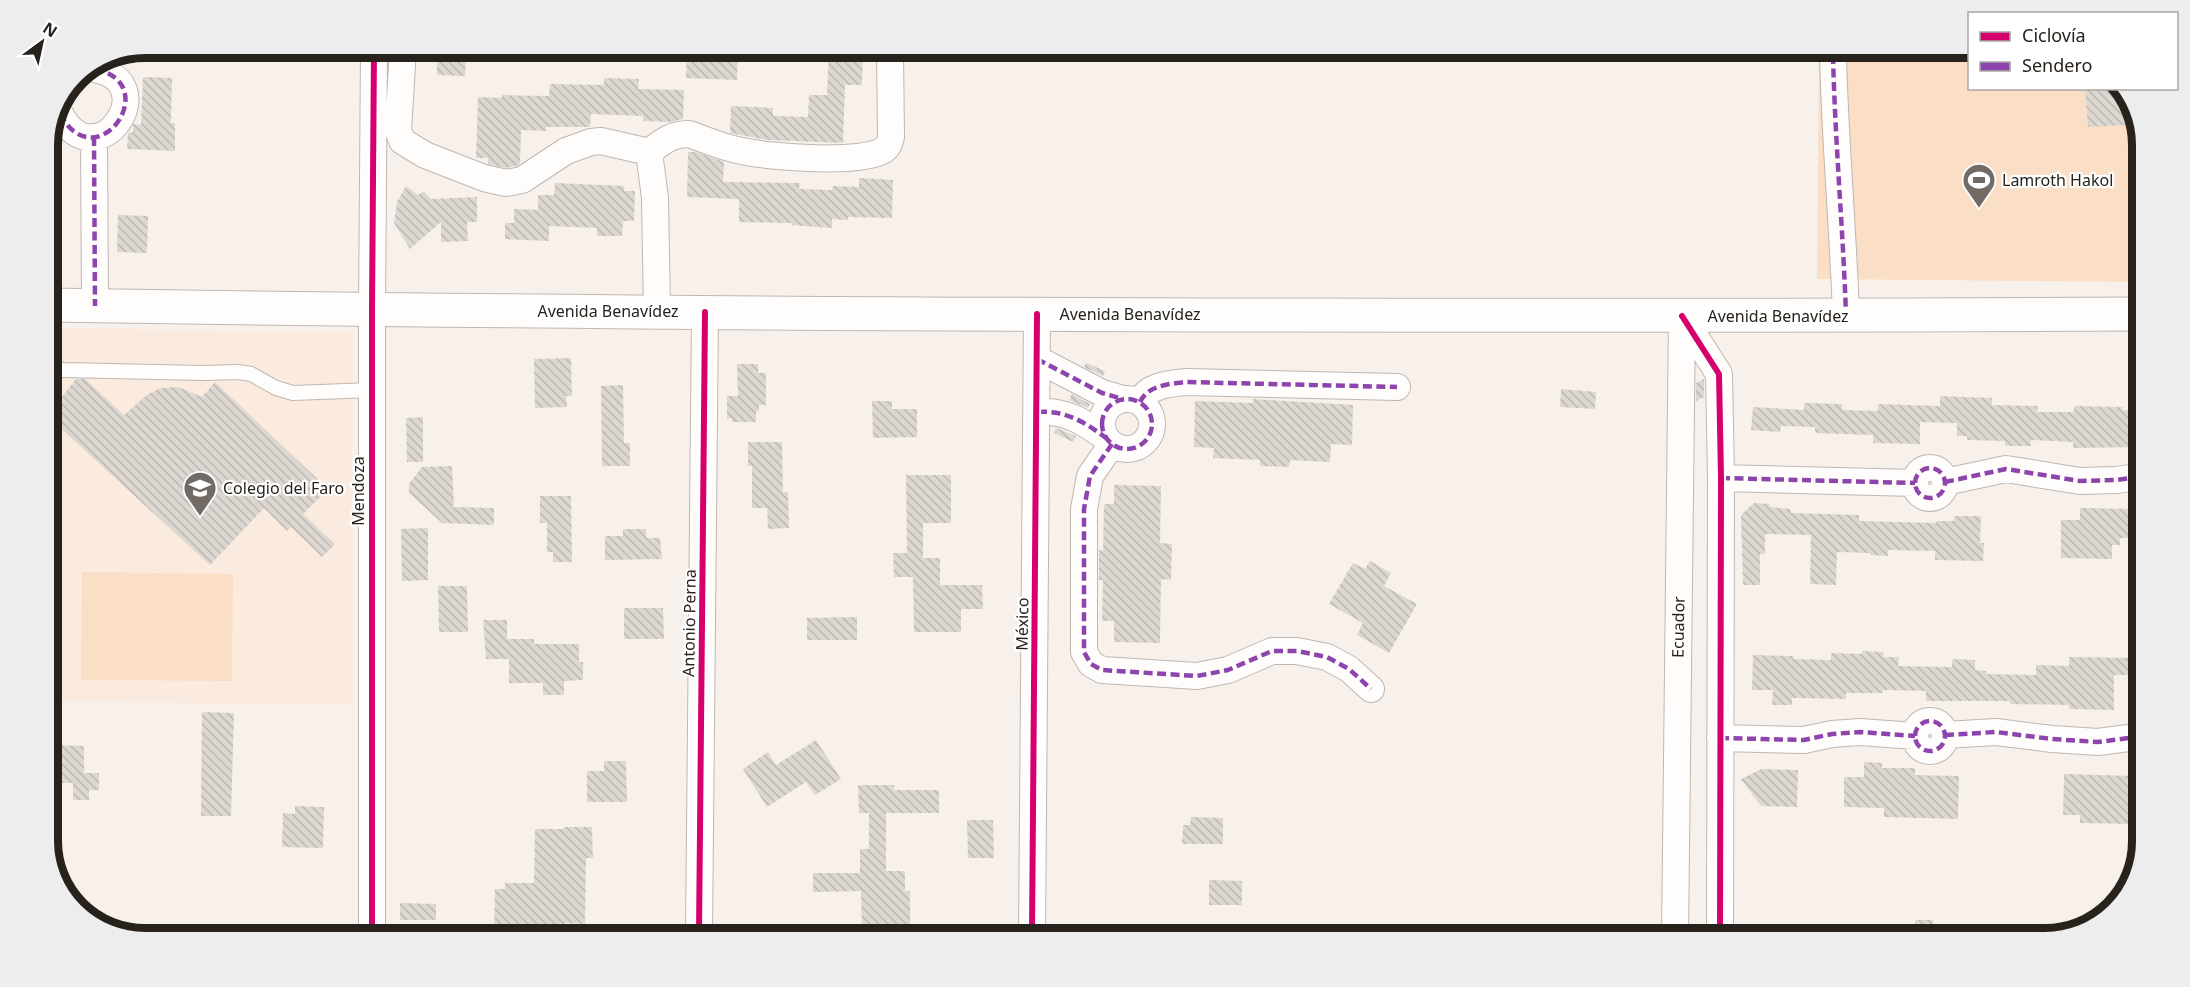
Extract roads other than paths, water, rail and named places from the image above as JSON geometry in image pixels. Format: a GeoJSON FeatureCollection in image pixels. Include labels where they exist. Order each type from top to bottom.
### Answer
{"type":"FeatureCollection","features":[{"type":"Feature","properties":{"kind":"main road","name":"Avenida Benavídez"},"geometry":{"type":"LineString","coordinates":[[59,305],[1037,314],[1682,316],[2131,314]]}},
{"type":"Feature","properties":{"kind":"street","name":"Mendoza"},"geometry":{"type":"LineString","coordinates":[[372,928],[374,58]]}},
{"type":"Feature","properties":{"kind":"street"},"geometry":{"type":"LineString","coordinates":[[402,58],[398,130],[402,141],[425,155],[484,178],[506,183],[522,180],[566,151],[591,142],[601,141],[649,152],[670,137],[679,134],[688,134],[742,151],[768,155],[806,158],[845,157],[884,151],[891,137],[890,58]]}},
{"type":"Feature","properties":{"kind":"street"},"geometry":{"type":"LineString","coordinates":[[1833,58],[1834,108],[1844,232],[1846,315]]}},
{"type":"Feature","properties":{"kind":"street"},"geometry":{"type":"LineString","coordinates":[[63,120],[73,132],[83,136],[94,137],[115,128],[122,118],[125,96],[113,76],[101,71]]}},
{"type":"Feature","properties":{"kind":"street"},"geometry":{"type":"LineString","coordinates":[[94,137],[96,306]]}},
{"type":"Feature","properties":{"kind":"street"},"geometry":{"type":"LineString","coordinates":[[649,152],[655,198],[657,311]]}},
{"type":"Feature","properties":{"kind":"street","name":"Antonio Perna"},"geometry":{"type":"LineString","coordinates":[[699,928],[705,312]]}},
{"type":"Feature","properties":{"kind":"street","name":"México"},"geometry":{"type":"LineString","coordinates":[[1032,928],[1037,314]]}},
{"type":"Feature","properties":{"kind":"street"},"geometry":{"type":"LineString","coordinates":[[1682,316],[1719,374],[1721,478],[1720,928]]}},
{"type":"Feature","properties":{"kind":"street","name":"Ecuador"},"geometry":{"type":"LineString","coordinates":[[1675,928],[1682,316]]}},
{"type":"Feature","properties":{"kind":"street"},"geometry":{"type":"LineString","coordinates":[[1037,359],[1102,393],[1131,400],[1150,414],[1152,430],[1149,438],[1143,444],[1128,449],[1109,441],[1088,425],[1055,411],[1038,412]]}},
{"type":"Feature","properties":{"kind":"street"},"geometry":{"type":"LineString","coordinates":[[1109,441],[1103,430],[1104,414],[1108,407],[1131,400],[1161,385],[1186,381],[1397,387]]}},
{"type":"Feature","properties":{"kind":"street"},"geometry":{"type":"LineString","coordinates":[[1109,441],[1089,476],[1084,509],[1084,652],[1091,664],[1102,670],[1197,676],[1228,670],[1272,651],[1297,651],[1327,657],[1349,669],[1371,689]]}},
{"type":"Feature","properties":{"kind":"street"},"geometry":{"type":"LineString","coordinates":[[1721,478],[1915,483],[1918,492],[1931,499],[1936,498],[1943,491],[1945,482],[2006,469],[2080,481],[2131,478]]}},
{"type":"Feature","properties":{"kind":"street"},"geometry":{"type":"LineString","coordinates":[[1720,738],[1804,740],[1832,734],[1860,732],[1915,736],[1921,748],[1931,751],[1940,748],[1946,735],[1996,732],[2098,742],[2132,738]]}},
{"type":"Feature","properties":{"kind":"lane"},"geometry":{"type":"LineString","coordinates":[[59,368],[238,372],[251,374],[276,388],[293,393],[372,390]]}},
{"type":"Feature","properties":{"kind":"place","name":"Lamroth Hakol"},"geometry":{"type":"Point","coordinates":[1979,209]}},
{"type":"Feature","properties":{"kind":"place","name":"Colegio del Faro"},"geometry":{"type":"Point","coordinates":[200,517]}}]}
